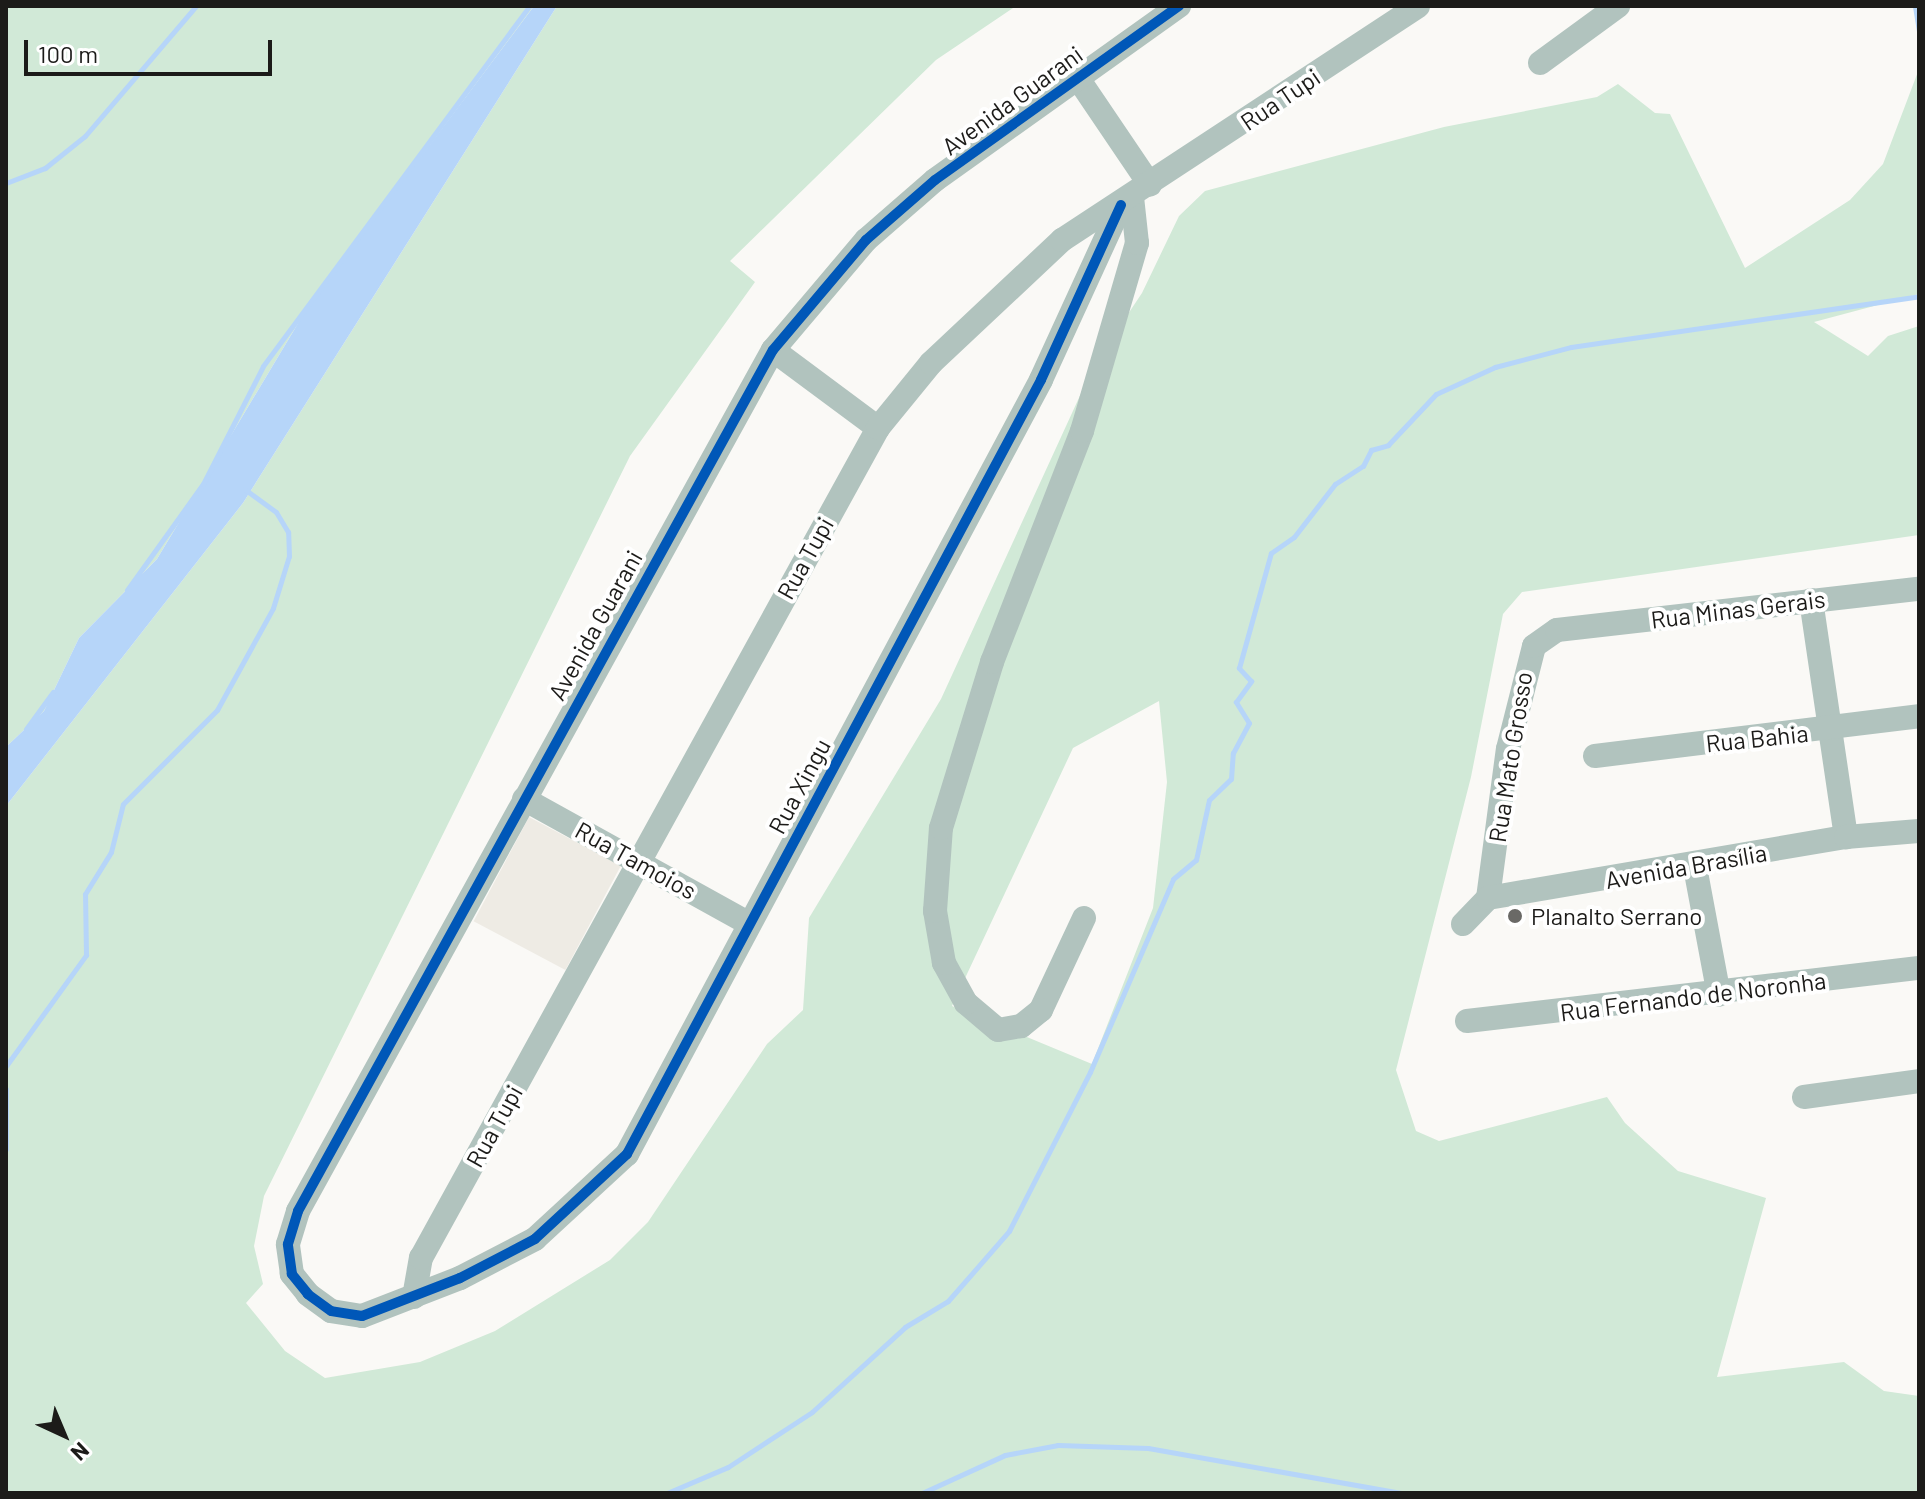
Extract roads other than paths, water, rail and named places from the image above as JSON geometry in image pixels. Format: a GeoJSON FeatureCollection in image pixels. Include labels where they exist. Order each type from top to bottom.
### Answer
{"type":"FeatureCollection","features":[{"type":"Feature","properties":{"kind":"street","name":"Avenida Guarani"},"geometry":{"type":"LineString","coordinates":[[414,1297],[362,1316],[331,1311],[292,1274],[288,1244],[298,1211],[773,350],[866,240],[1077,77],[1179,6]]}},
{"type":"Feature","properties":{"kind":"street","name":"Rua Tupi"},"geometry":{"type":"LineString","coordinates":[[414,1297],[421,1258],[878,428],[997,296],[1062,240],[1134,196],[1387,15],[1418,6]]}},
{"type":"Feature","properties":{"kind":"street"},"geometry":{"type":"LineString","coordinates":[[1540,63],[1604,10]]}},
{"type":"Feature","properties":{"kind":"street"},"geometry":{"type":"LineString","coordinates":[[1077,77],[1134,196],[1137,243],[1082,431],[992,662],[941,828],[935,911],[944,963],[966,1003],[998,1030],[1021,1026],[1041,1010],[1084,918]]}},
{"type":"Feature","properties":{"kind":"street","name":"Rua Xingu"},"geometry":{"type":"LineString","coordinates":[[414,1297],[535,1239],[627,1154],[1041,380],[1134,196]]}},
{"type":"Feature","properties":{"kind":"street"},"geometry":{"type":"LineString","coordinates":[[773,350],[878,428]]}},
{"type":"Feature","properties":{"kind":"street","name":"Rua Minas Gerais"},"geometry":{"type":"LineString","coordinates":[[1557,630],[1919,589]]}},
{"type":"Feature","properties":{"kind":"street"},"geometry":{"type":"LineString","coordinates":[[1811,600],[1835,729],[1846,837]]}},
{"type":"Feature","properties":{"kind":"street","name":"Rua Mato Grosso"},"geometry":{"type":"LineString","coordinates":[[1488,898],[1527,657],[1557,630]]}},
{"type":"Feature","properties":{"kind":"street","name":"Rua Bahia"},"geometry":{"type":"LineString","coordinates":[[1595,756],[1835,729],[1919,716]]}},
{"type":"Feature","properties":{"kind":"street","name":"Rua Tamoios"},"geometry":{"type":"LineString","coordinates":[[524,799],[641,860],[748,923]]}},
{"type":"Feature","properties":{"kind":"street","name":"Avenida Brasília"},"geometry":{"type":"LineString","coordinates":[[1488,898],[1695,867],[1846,837],[1919,831]]}},
{"type":"Feature","properties":{"kind":"street"},"geometry":{"type":"LineString","coordinates":[[1695,867],[1719,995]]}},
{"type":"Feature","properties":{"kind":"street"},"geometry":{"type":"LineString","coordinates":[[1463,924],[1488,898]]}},
{"type":"Feature","properties":{"kind":"street","name":"Rua Fernando de Noronha"},"geometry":{"type":"LineString","coordinates":[[1467,1021],[1719,995],[1919,968]]}},
{"type":"Feature","properties":{"kind":"street"},"geometry":{"type":"LineString","coordinates":[[1804,1097],[1919,1081]]}},
{"type":"Feature","properties":{"kind":"water"},"geometry":{"type":"Polygon","coordinates":[[[534,6],[557,6],[243,503],[6,806],[6,747],[44,711],[79,638],[157,559],[306,310],[534,6]]]}},
{"type":"Feature","properties":{"kind":"waterway"},"geometry":{"type":"LineString","coordinates":[[6,183],[45,168],[85,136],[196,6]]}},
{"type":"Feature","properties":{"kind":"waterway"},"geometry":{"type":"LineString","coordinates":[[127,590],[203,484],[263,366],[529,6]]}},
{"type":"Feature","properties":{"kind":"waterway"},"geometry":{"type":"LineString","coordinates":[[1915,6],[1919,31]]}},
{"type":"Feature","properties":{"kind":"waterway"},"geometry":{"type":"LineString","coordinates":[[667,1493],[728,1467],[812,1412],[905,1327],[948,1301],[1009,1231],[1090,1072],[1173,879],[1196,860],[1209,800],[1231,779],[1233,753],[1249,723],[1236,702],[1251,681],[1239,668],[1271,553],[1294,537],[1335,484],[1363,466],[1371,450],[1388,445],[1436,394],[1495,367],[1571,347],[1919,296]]}},
{"type":"Feature","properties":{"kind":"waterway"},"geometry":{"type":"LineString","coordinates":[[6,1066],[86,955],[85,894],[111,852],[123,804],[217,710],[273,608],[289,556],[288,532],[276,512],[244,489]]}},
{"type":"Feature","properties":{"kind":"waterway"},"geometry":{"type":"LineString","coordinates":[[26,729],[53,692]]}},
{"type":"Feature","properties":{"kind":"waterway"},"geometry":{"type":"LineString","coordinates":[[6,1089],[6,1149]]}},
{"type":"Feature","properties":{"kind":"waterway"},"geometry":{"type":"LineString","coordinates":[[922,1493],[1005,1455],[1058,1445],[1148,1448],[1401,1493]]}},
{"type":"Feature","properties":{"kind":"place","name":"Planalto Serrano"},"geometry":{"type":"Point","coordinates":[1515,916]}}]}
